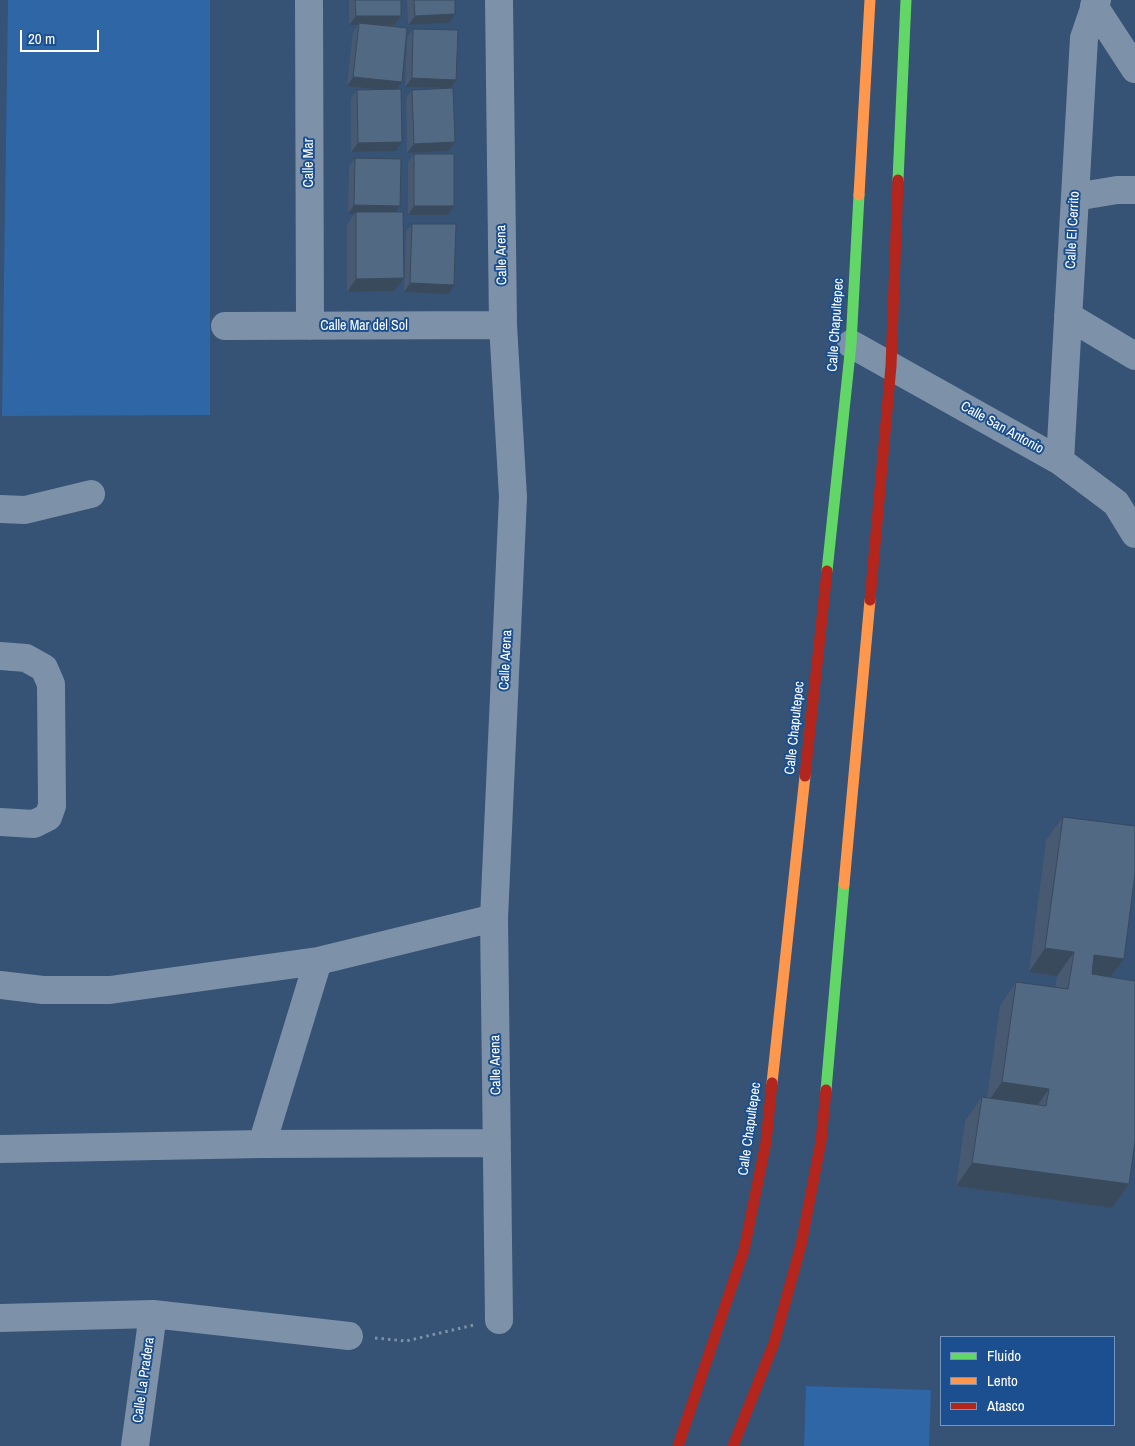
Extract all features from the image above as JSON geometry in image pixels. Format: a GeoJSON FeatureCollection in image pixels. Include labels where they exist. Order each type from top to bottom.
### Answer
{"type":"FeatureCollection","features":[{"type":"Feature","properties":{"kind":"street","name":"Calle Mar"},"geometry":{"type":"LineString","coordinates":[[309,0],[310,326]]}},
{"type":"Feature","properties":{"kind":"street","name":"Calle Arena"},"geometry":{"type":"LineString","coordinates":[[498,0],[503,325],[513,497],[494,918],[499,1320]]}},
{"type":"Feature","properties":{"kind":"street","name":"Calle Chapultepec"},"geometry":{"type":"LineString","coordinates":[[678,1446],[744,1250],[766,1142],[851,344],[870,0]]}},
{"type":"Feature","properties":{"kind":"street"},"geometry":{"type":"LineString","coordinates":[[733,1446],[774,1343],[801,1245],[821,1141],[891,366],[906,0]]}},
{"type":"Feature","properties":{"kind":"street"},"geometry":{"type":"LineString","coordinates":[[1095,3],[1135,69]]}},
{"type":"Feature","properties":{"kind":"street","name":"Calle El Cerrito"},"geometry":{"type":"LineString","coordinates":[[1060,461],[1084,38],[1095,3]]}},
{"type":"Feature","properties":{"kind":"street"},"geometry":{"type":"LineString","coordinates":[[1075,197],[1117,190],[1135,190]]}},
{"type":"Feature","properties":{"kind":"street"},"geometry":{"type":"LineString","coordinates":[[1068,316],[1135,356]]}},
{"type":"Feature","properties":{"kind":"street","name":"Calle Mar del Sol"},"geometry":{"type":"LineString","coordinates":[[225,326],[503,325]]}},
{"type":"Feature","properties":{"kind":"street","name":"Calle San Antonio"},"geometry":{"type":"LineString","coordinates":[[851,344],[1060,461],[1116,503],[1135,534]]}},
{"type":"Feature","properties":{"kind":"street"},"geometry":{"type":"LineString","coordinates":[[0,509],[25,510],[91,494]]}},
{"type":"Feature","properties":{"kind":"street"},"geometry":{"type":"LineString","coordinates":[[0,656],[26,658],[44,668],[51,684],[52,806],[48,817],[34,824],[0,822]]}},
{"type":"Feature","properties":{"kind":"street"},"geometry":{"type":"LineString","coordinates":[[0,985],[43,990],[110,990],[318,961],[494,918]]}},
{"type":"Feature","properties":{"kind":"street"},"geometry":{"type":"LineString","coordinates":[[262,1144],[318,961]]}},
{"type":"Feature","properties":{"kind":"street"},"geometry":{"type":"LineString","coordinates":[[0,1149],[262,1144],[497,1143]]}},
{"type":"Feature","properties":{"kind":"street"},"geometry":{"type":"LineString","coordinates":[[0,1318],[153,1314],[349,1336]]}},
{"type":"Feature","properties":{"kind":"street","name":"Calle La Pradera"},"geometry":{"type":"LineString","coordinates":[[135,1446],[153,1314]]}},
{"type":"Feature","properties":{"kind":"path"},"geometry":{"type":"LineString","coordinates":[[349,1336],[406,1341],[499,1320]]}},
{"type":"Feature","properties":{"kind":"shaded area"},"geometry":{"type":"Polygon","coordinates":[[[8,0],[210,0],[210,415],[2,416],[8,0]]]}},
{"type":"Feature","properties":{"kind":"shaded area"},"geometry":{"type":"Polygon","coordinates":[[[806,1386],[931,1390],[929,1446],[804,1446],[806,1386]]]}},
{"type":"Feature","properties":{"kind":"building"},"geometry":{"type":"Polygon","coordinates":[[[355,0],[401,0],[401,16],[356,16],[355,0]]]}},
{"type":"Feature","properties":{"kind":"building"},"geometry":{"type":"Polygon","coordinates":[[[414,0],[455,0],[455,14],[415,16],[414,0]]]}},
{"type":"Feature","properties":{"kind":"building"},"geometry":{"type":"Polygon","coordinates":[[[359,23],[407,28],[402,82],[353,77],[359,23]]]}},
{"type":"Feature","properties":{"kind":"building"},"geometry":{"type":"Polygon","coordinates":[[[413,29],[458,30],[456,80],[412,78],[413,29]]]}},
{"type":"Feature","properties":{"kind":"building"},"geometry":{"type":"Polygon","coordinates":[[[453,88],[455,142],[414,144],[412,90],[453,88]]]}},
{"type":"Feature","properties":{"kind":"building"},"geometry":{"type":"Polygon","coordinates":[[[401,89],[402,142],[358,143],[357,90],[401,89]]]}},
{"type":"Feature","properties":{"kind":"building"},"geometry":{"type":"Polygon","coordinates":[[[414,154],[454,154],[454,206],[414,206],[414,154]]]}},
{"type":"Feature","properties":{"kind":"building"},"geometry":{"type":"Polygon","coordinates":[[[355,158],[401,159],[400,206],[354,205],[355,158]]]}},
{"type":"Feature","properties":{"kind":"building"},"geometry":{"type":"Polygon","coordinates":[[[356,212],[403,212],[404,278],[356,279],[356,212]]]}},
{"type":"Feature","properties":{"kind":"building"},"geometry":{"type":"Polygon","coordinates":[[[412,224],[456,224],[454,285],[410,283],[412,224]]]}},
{"type":"Feature","properties":{"kind":"building"},"geometry":{"type":"Polygon","coordinates":[[[1063,817],[1135,826],[1135,874],[1124,959],[1094,955],[1092,974],[1135,981],[1135,1142],[1129,1184],[972,1163],[982,1097],[1046,1106],[1049,1089],[1002,1082],[1016,982],[1068,989],[1074,952],[1045,948],[1063,817]]]}},
{"type":"Feature","properties":{"kind":"traffic: fast"},"geometry":{"type":"LineString","coordinates":[[898,180],[906,0]]}},
{"type":"Feature","properties":{"kind":"traffic: fast"},"geometry":{"type":"LineString","coordinates":[[827,571],[851,344],[859,195]]}},
{"type":"Feature","properties":{"kind":"traffic: fast"},"geometry":{"type":"LineString","coordinates":[[826,1090],[844,884]]}},
{"type":"Feature","properties":{"kind":"traffic: slow"},"geometry":{"type":"LineString","coordinates":[[859,195],[870,0]]}},
{"type":"Feature","properties":{"kind":"traffic: slow"},"geometry":{"type":"LineString","coordinates":[[844,884],[870,600]]}},
{"type":"Feature","properties":{"kind":"traffic: slow"},"geometry":{"type":"LineString","coordinates":[[772,1083],[805,776]]}},
{"type":"Feature","properties":{"kind":"traffic: jam"},"geometry":{"type":"LineString","coordinates":[[870,600],[891,366],[898,180]]}},
{"type":"Feature","properties":{"kind":"traffic: jam"},"geometry":{"type":"LineString","coordinates":[[805,776],[827,571]]}},
{"type":"Feature","properties":{"kind":"traffic: jam"},"geometry":{"type":"LineString","coordinates":[[678,1446],[744,1250],[766,1142],[772,1083]]}},
{"type":"Feature","properties":{"kind":"traffic: jam"},"geometry":{"type":"LineString","coordinates":[[733,1446],[774,1343],[801,1245],[821,1141],[826,1090]]}}]}
